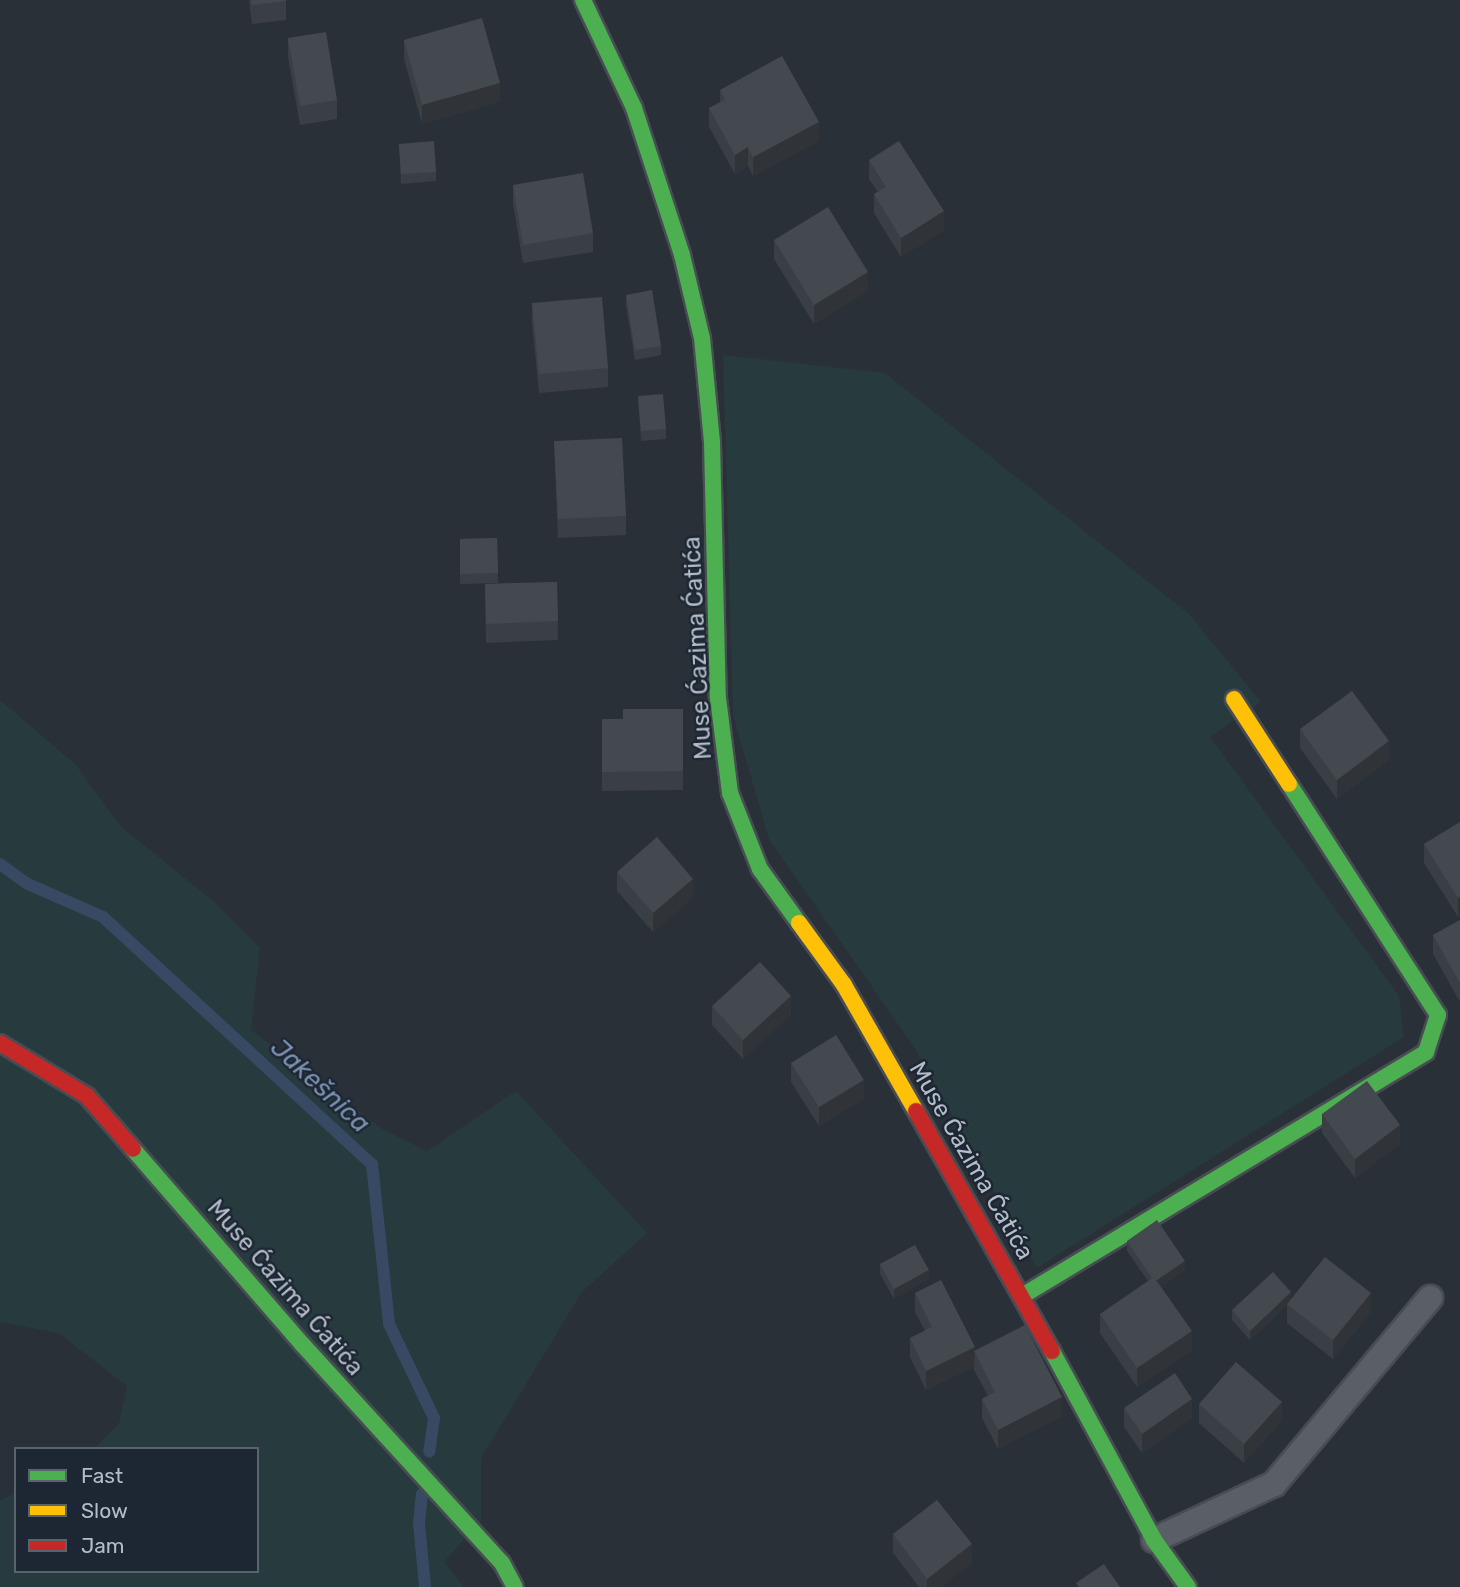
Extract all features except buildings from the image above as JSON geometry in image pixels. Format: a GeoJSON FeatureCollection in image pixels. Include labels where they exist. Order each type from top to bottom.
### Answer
{"type":"FeatureCollection","features":[{"type":"Feature","properties":{"kind":"street","name":"Muse Ćazima Ćatića"},"geometry":{"type":"LineString","coordinates":[[583,0],[634,108],[682,255],[702,338],[712,442],[718,698],[730,793],[760,869],[844,985],[1023,1296],[1154,1540],[1188,1587]]}},
{"type":"Feature","properties":{"kind":"street","name":"Muse Ćazima Ćatića"},"geometry":{"type":"LineString","coordinates":[[1023,1296],[1426,1052],[1438,1015],[1234,699]]}},
{"type":"Feature","properties":{"kind":"street","name":"Muse Ćazima Ćatića"},"geometry":{"type":"LineString","coordinates":[[0,1043],[86,1096],[302,1344],[502,1563],[515,1587]]}},
{"type":"Feature","properties":{"kind":"lane"},"geometry":{"type":"LineString","coordinates":[[1154,1540],[1274,1483],[1430,1298]]}},
{"type":"Feature","properties":{"kind":"green space"},"geometry":{"type":"Polygon","coordinates":[[[723,355],[885,373],[1189,614],[1261,702],[1210,737],[1399,996],[1404,1037],[1037,1268],[916,1050],[769,839],[733,715],[723,355]]]}},
{"type":"Feature","properties":{"kind":"green space"},"geometry":{"type":"Polygon","coordinates":[[[0,700],[76,765],[120,826],[212,900],[260,948],[251,1030],[384,1130],[427,1151],[516,1091],[647,1233],[582,1292],[481,1458],[481,1521],[444,1562],[464,1587],[0,1587],[0,1501],[14,1494],[14,1573],[259,1573],[259,1447],[96,1447],[119,1423],[127,1386],[58,1333],[0,1322],[0,700]]]}},
{"type":"Feature","properties":{"kind":"waterway","name":"Jakešnica"},"geometry":{"type":"LineString","coordinates":[[0,864],[28,884],[103,917],[372,1164],[389,1324],[434,1418],[429,1452]]}},
{"type":"Feature","properties":{"kind":"waterway","name":"Jakešnica"},"geometry":{"type":"LineString","coordinates":[[422,1494],[419,1523],[425,1587]]}},
{"type":"Feature","properties":{"kind":"traffic: fast"},"geometry":{"type":"LineString","coordinates":[[583,0],[634,108],[682,255],[702,338],[712,442],[718,698],[730,793],[760,869],[799,923]]}},
{"type":"Feature","properties":{"kind":"traffic: fast"},"geometry":{"type":"LineString","coordinates":[[1022,1296],[1426,1052],[1438,1015],[1289,784]]}},
{"type":"Feature","properties":{"kind":"traffic: fast"},"geometry":{"type":"LineString","coordinates":[[133,1149],[302,1344],[502,1563],[515,1587]]}},
{"type":"Feature","properties":{"kind":"traffic: fast"},"geometry":{"type":"LineString","coordinates":[[1052,1351],[1154,1540],[1188,1587]]}},
{"type":"Feature","properties":{"kind":"traffic: slow"},"geometry":{"type":"LineString","coordinates":[[1234,699],[1289,784]]}},
{"type":"Feature","properties":{"kind":"traffic: slow"},"geometry":{"type":"LineString","coordinates":[[799,923],[844,985],[916,1111]]}},
{"type":"Feature","properties":{"kind":"traffic: jam"},"geometry":{"type":"LineString","coordinates":[[0,1043],[87,1096],[133,1149]]}},
{"type":"Feature","properties":{"kind":"traffic: jam"},"geometry":{"type":"LineString","coordinates":[[916,1111],[1052,1351]]}}]}
